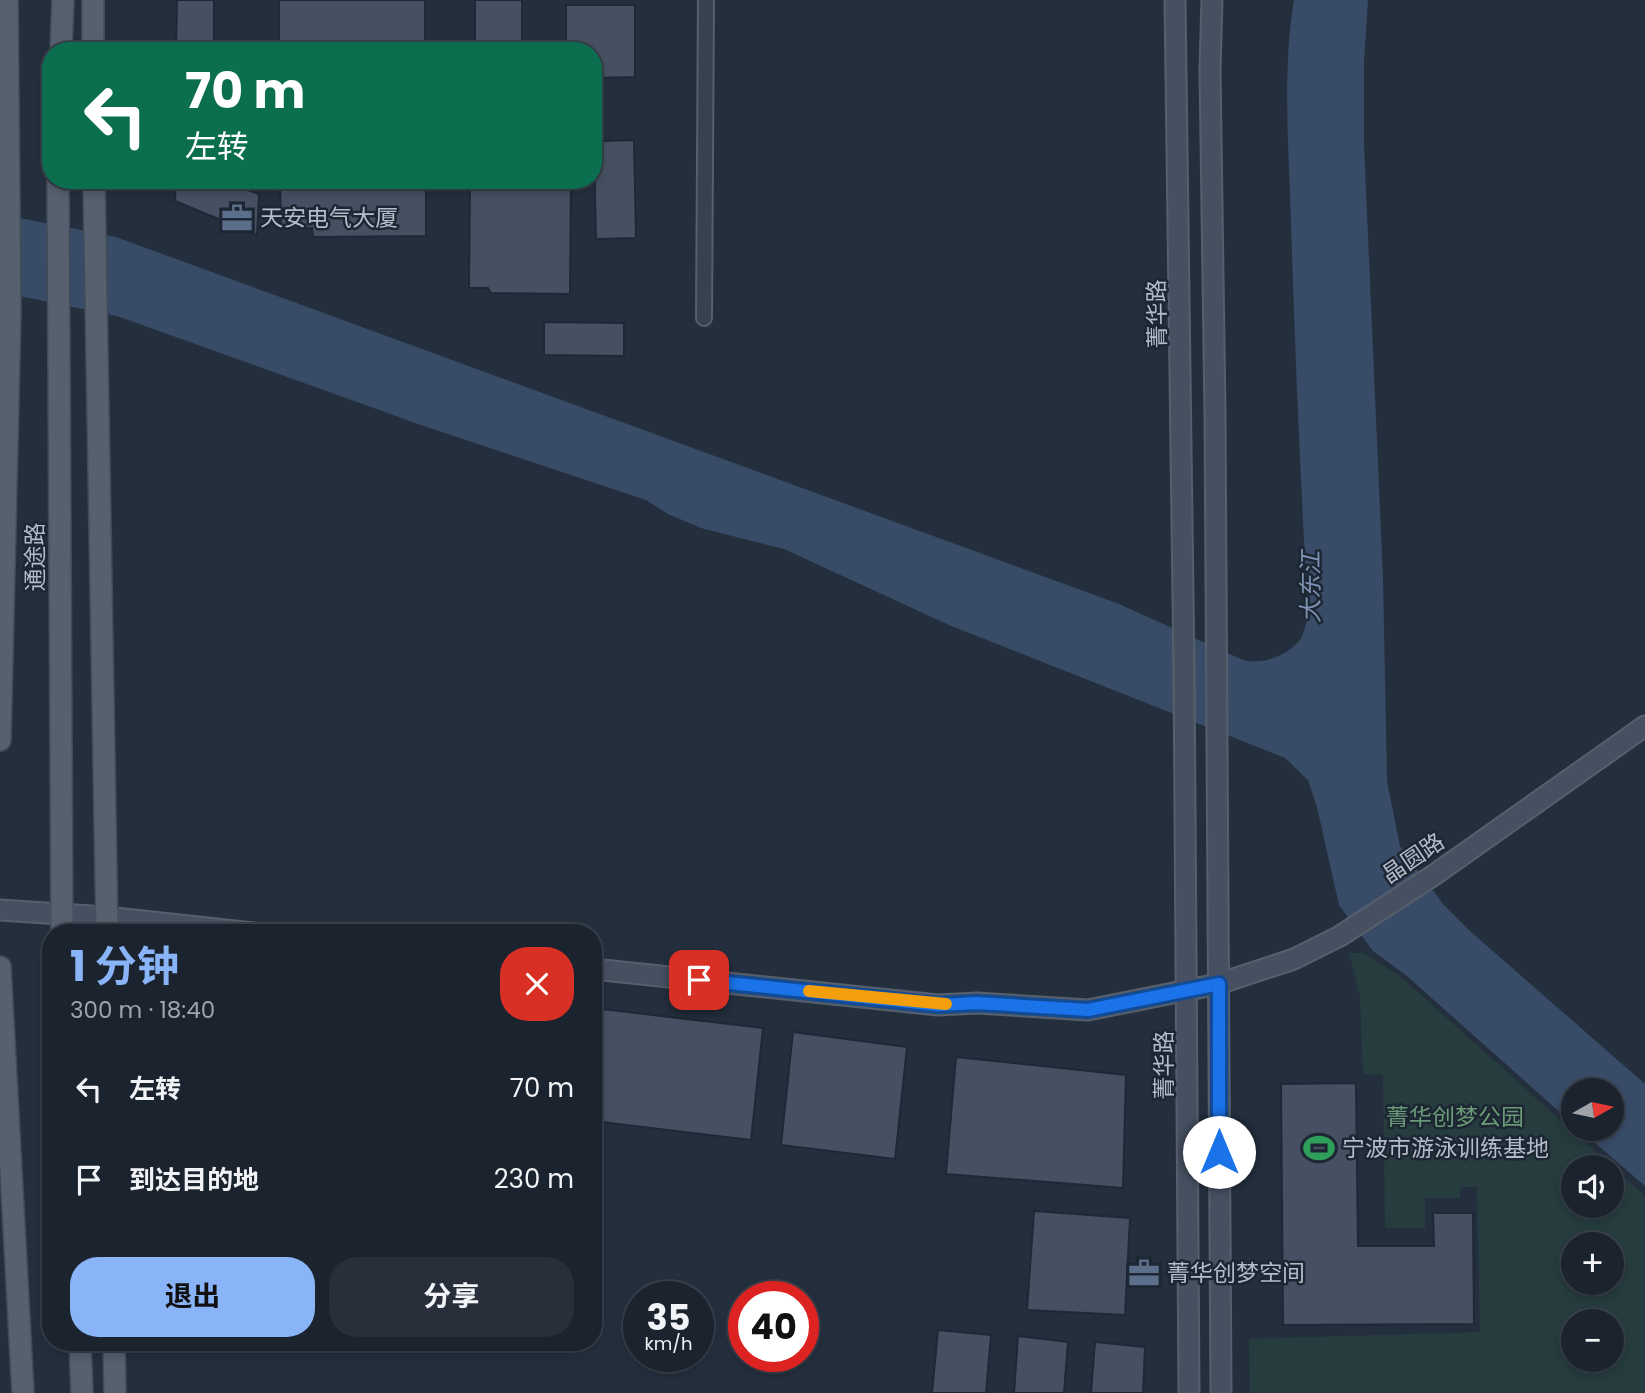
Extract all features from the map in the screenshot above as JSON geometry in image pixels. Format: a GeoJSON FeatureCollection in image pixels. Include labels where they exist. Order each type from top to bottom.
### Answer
{"type":"FeatureCollection","features":[{"type":"Feature","properties":{"kind":"main road","name":"通途路"},"geometry":{"type":"LineString","coordinates":[[0,740],[10,311],[8,0]]}},
{"type":"Feature","properties":{"kind":"main road"},"geometry":{"type":"LineString","coordinates":[[61,42],[62,0]]}},
{"type":"Feature","properties":{"kind":"main road"},"geometry":{"type":"LineString","coordinates":[[93,0],[93,42]]}},
{"type":"Feature","properties":{"kind":"main road","name":"通途路"},"geometry":{"type":"LineString","coordinates":[[58,189],[62,923]]}},
{"type":"Feature","properties":{"kind":"main road"},"geometry":{"type":"LineString","coordinates":[[94,189],[106,924]]}},
{"type":"Feature","properties":{"kind":"main road"},"geometry":{"type":"LineString","coordinates":[[0,967],[23,1393]]}},
{"type":"Feature","properties":{"kind":"main road"},"geometry":{"type":"LineString","coordinates":[[80,1351],[82,1393]]}},
{"type":"Feature","properties":{"kind":"main road"},"geometry":{"type":"LineString","coordinates":[[114,1351],[116,1393]]}},
{"type":"Feature","properties":{"kind":"street"},"geometry":{"type":"LineString","coordinates":[[704,318],[706,0]]}},
{"type":"Feature","properties":{"kind":"street","name":"菁华路"},"geometry":{"type":"LineString","coordinates":[[1175,0],[1182,339],[1189,1393]]}},
{"type":"Feature","properties":{"kind":"street"},"geometry":{"type":"LineString","coordinates":[[1212,0],[1210,69],[1217,632],[1221,1393]]}},
{"type":"Feature","properties":{"kind":"street","name":"晶圆路"},"geometry":{"type":"LineString","coordinates":[[602,970],[938,1005],[977,1003],[1062,1010],[1088,1010],[1219,984],[1294,959],[1340,936],[1434,875],[1645,726]]}},
{"type":"Feature","properties":{"kind":"street"},"geometry":{"type":"LineString","coordinates":[[0,910],[62,923],[84,924]]}},
{"type":"Feature","properties":{"kind":"green space","name":"菁华创梦公园"},"geometry":{"type":"Polygon","coordinates":[[[1349,953],[1364,953],[1401,977],[1561,1121],[1561,1141],[1584,1141],[1599,1155],[1561,1155],[1561,1218],[1624,1218],[1624,1177],[1645,1196],[1645,1393],[1250,1393],[1249,1339],[1480,1332],[1477,1187],[1460,1187],[1460,1198],[1425,1198],[1425,1228],[1385,1228],[1383,1075],[1363,1074],[1360,997],[1349,953]]]}},
{"type":"Feature","properties":{"kind":"water","name":"大东江"},"geometry":{"type":"Polygon","coordinates":[[[1294,0],[1368,0],[1364,61],[1364,145],[1383,579],[1387,781],[1400,846],[1443,904],[1470,931],[1645,1084],[1645,1186],[1624,1168],[1624,1155],[1609,1155],[1593,1141],[1624,1141],[1624,1078],[1561,1078],[1561,1113],[1407,976],[1373,951],[1339,905],[1317,807],[1308,780],[1285,758],[949,625],[784,549],[701,528],[668,514],[646,500],[421,425],[117,316],[0,292],[0,214],[116,237],[1119,604],[1243,660],[1266,660],[1295,646],[1308,618],[1287,112],[1290,28],[1294,0]]]}},
{"type":"Feature","properties":{"kind":"building"},"geometry":{"type":"Polygon","coordinates":[[[177,0],[214,0],[214,42],[176,42],[177,0]]]}},
{"type":"Feature","properties":{"kind":"building"},"geometry":{"type":"Polygon","coordinates":[[[279,0],[425,0],[425,42],[279,42],[279,0]]]}},
{"type":"Feature","properties":{"kind":"building"},"geometry":{"type":"Polygon","coordinates":[[[475,0],[522,0],[522,42],[475,42],[475,0]]]}},
{"type":"Feature","properties":{"kind":"building"},"geometry":{"type":"Polygon","coordinates":[[[566,5],[635,5],[635,77],[602,78],[602,42],[566,42],[566,5]]]}},
{"type":"Feature","properties":{"kind":"building"},"geometry":{"type":"Polygon","coordinates":[[[634,140],[636,238],[596,239],[595,189],[602,189],[602,141],[634,140]]]}},
{"type":"Feature","properties":{"kind":"building","name":"天安电气大厦"},"geometry":{"type":"Polygon","coordinates":[[[176,189],[245,189],[259,194],[257,235],[175,201],[176,189]]]}},
{"type":"Feature","properties":{"kind":"building"},"geometry":{"type":"Polygon","coordinates":[[[280,189],[426,189],[426,236],[313,237],[312,228],[281,229],[280,189]]]}},
{"type":"Feature","properties":{"kind":"building"},"geometry":{"type":"Polygon","coordinates":[[[470,189],[571,189],[570,294],[491,293],[488,288],[469,288],[470,189]]]}},
{"type":"Feature","properties":{"kind":"building"},"geometry":{"type":"Polygon","coordinates":[[[544,322],[624,323],[624,356],[544,355],[544,322]]]}},
{"type":"Feature","properties":{"kind":"building"},"geometry":{"type":"Polygon","coordinates":[[[602,1009],[763,1028],[751,1140],[602,1122],[602,1009]]]}},
{"type":"Feature","properties":{"kind":"building"},"geometry":{"type":"Polygon","coordinates":[[[793,1032],[907,1047],[895,1159],[781,1145],[793,1032]]]}},
{"type":"Feature","properties":{"kind":"building"},"geometry":{"type":"Polygon","coordinates":[[[956,1057],[1126,1075],[1123,1188],[946,1174],[956,1057]]]}},
{"type":"Feature","properties":{"kind":"building","name":"宁波市游泳训练基地"},"geometry":{"type":"Polygon","coordinates":[[[1356,1083],[1358,1246],[1434,1246],[1433,1213],[1473,1213],[1474,1324],[1283,1325],[1281,1084],[1356,1083]]]}},
{"type":"Feature","properties":{"kind":"building"},"geometry":{"type":"Polygon","coordinates":[[[1034,1211],[1130,1218],[1125,1315],[1027,1310],[1034,1211]]]}},
{"type":"Feature","properties":{"kind":"building"},"geometry":{"type":"Polygon","coordinates":[[[938,1330],[991,1335],[986,1393],[932,1393],[938,1330]]]}},
{"type":"Feature","properties":{"kind":"building"},"geometry":{"type":"Polygon","coordinates":[[[1018,1336],[1068,1342],[1064,1393],[1014,1393],[1018,1336]]]}},
{"type":"Feature","properties":{"kind":"building"},"geometry":{"type":"Polygon","coordinates":[[[1095,1342],[1145,1347],[1143,1393],[1091,1393],[1095,1342]]]}},
{"type":"Feature","properties":{"kind":"slow traffic"},"geometry":{"type":"LineString","coordinates":[[809,991],[946,1004]]}},
{"type":"Feature","properties":{"kind":"place","name":"天安电气大厦"},"geometry":{"type":"Point","coordinates":[237,218]}},
{"type":"Feature","properties":{"kind":"place","name":"宁波市游泳训练基地"},"geometry":{"type":"Point","coordinates":[1319,1148]}},
{"type":"Feature","properties":{"kind":"place","name":"菁华创梦空间"},"geometry":{"type":"Point","coordinates":[1144,1273]}},
{"type":"Feature","properties":{"kind":"route"},"geometry":{"type":"LineString","coordinates":[[699,980],[938,1005],[977,1003],[1062,1010],[1088,1010],[1219,984],[1219,1152]]}}]}
